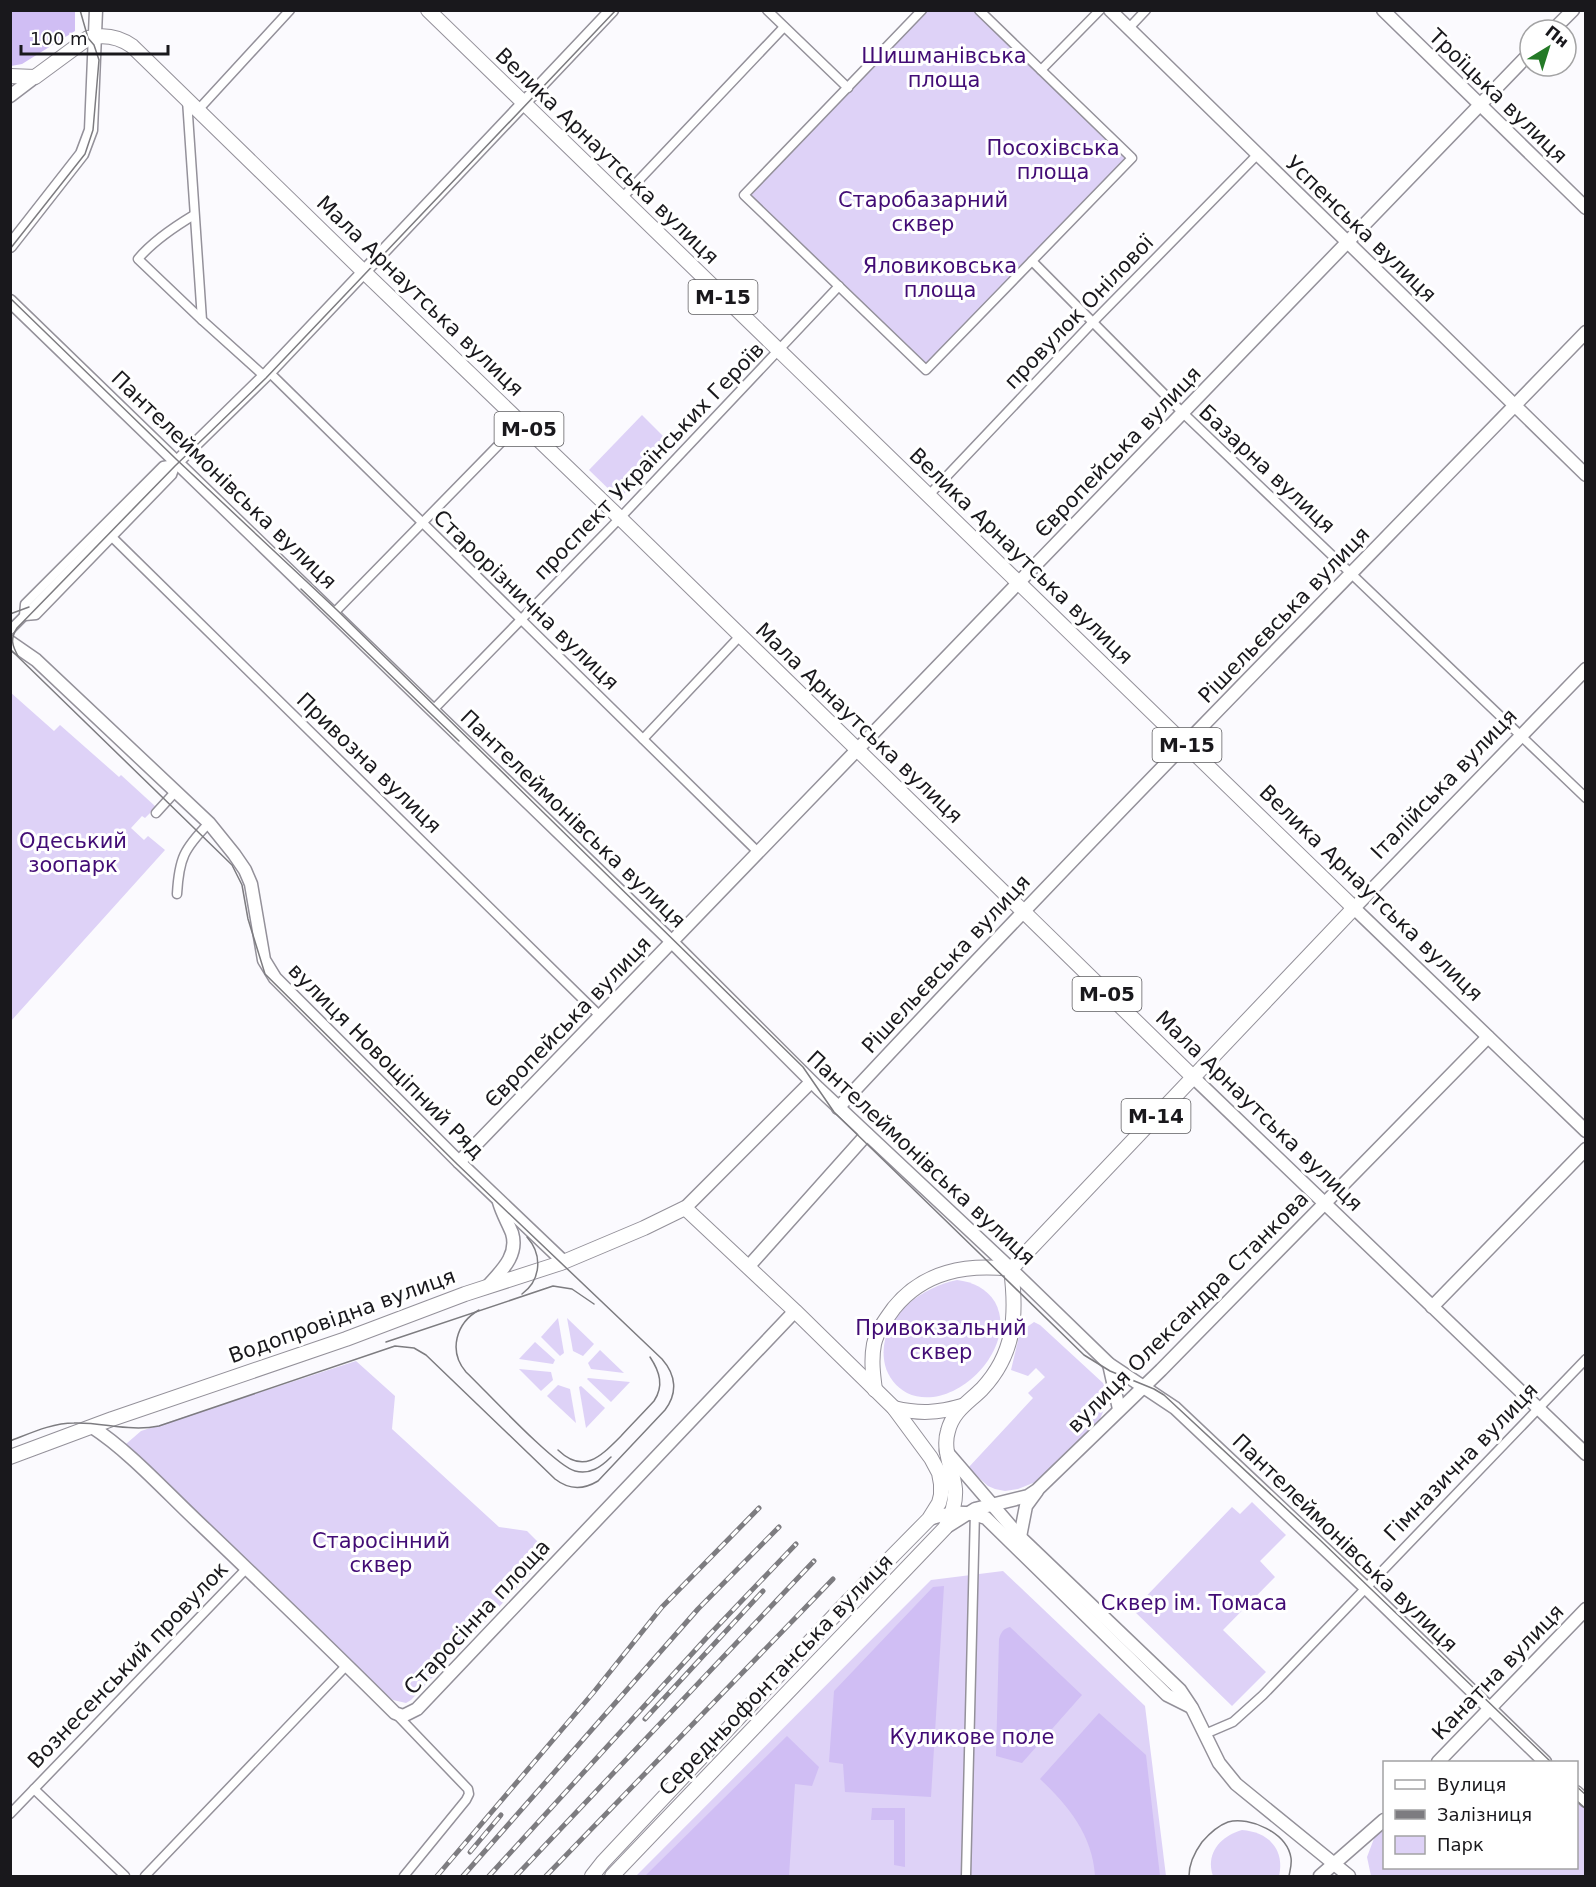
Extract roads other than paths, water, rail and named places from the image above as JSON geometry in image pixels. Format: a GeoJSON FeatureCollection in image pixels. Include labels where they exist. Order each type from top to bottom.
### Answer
{"type":"FeatureCollection","features":[{"type":"Feature","properties":{"kind":"main road"},"geometry":{"type":"LineString","coordinates":[[10,246],[82,154],[88,142],[92,130],[97,36],[96,10]]}},
{"type":"Feature","properties":{"kind":"main road","name":"Велика Арнаутська вулиця"},"geometry":{"type":"LineString","coordinates":[[428,10],[1586,1131]]}},
{"type":"Feature","properties":{"kind":"main road"},"geometry":{"type":"LineString","coordinates":[[176,463],[269,372],[612,10]]}},
{"type":"Feature","properties":{"kind":"main road","name":"Успенська вулиця"},"geometry":{"type":"LineString","coordinates":[[1110,10],[1586,475]]}},
{"type":"Feature","properties":{"kind":"main road","name":"Троїцька вулиця"},"geometry":{"type":"LineString","coordinates":[[1383,10],[1586,208]]}},
{"type":"Feature","properties":{"kind":"main road"},"geometry":{"type":"LineString","coordinates":[[10,96],[88,38],[97,36]]}},
{"type":"Feature","properties":{"kind":"main road","name":"Мала Арнаутська вулиця"},"geometry":{"type":"LineString","coordinates":[[97,36],[117,38],[132,46],[187,98],[1022,912],[1586,1454]]}},
{"type":"Feature","properties":{"kind":"main road","name":"Європейська вулиця"},"geometry":{"type":"LineString","coordinates":[[459,1162],[1518,65]]}},
{"type":"Feature","properties":{"kind":"main road"},"geometry":{"type":"LineString","coordinates":[[10,76],[35,77]]}},
{"type":"Feature","properties":{"kind":"main road","name":"Пантелеймонівська вулиця"},"geometry":{"type":"LineString","coordinates":[[10,301],[334,613],[838,1108],[1109,1364],[1175,1408],[1366,1588],[1544,1761]]}},
{"type":"Feature","properties":{"kind":"main road","name":"Рішельєвська вулиця"},"geometry":{"type":"LineString","coordinates":[[838,1108],[1114,816],[1586,332]]}},
{"type":"Feature","properties":{"kind":"main road","name":"вулиця Новощіпний Ряд"},"geometry":{"type":"LineString","coordinates":[[10,642],[36,660],[226,843],[245,870],[251,884],[264,960],[269,970],[459,1162],[564,1262]]}},
{"type":"Feature","properties":{"kind":"main road","name":"Італійська вулиця"},"geometry":{"type":"LineString","coordinates":[[1011,1269],[1354,908],[1586,669]]}},
{"type":"Feature","properties":{"kind":"main road","name":"вулиця Олександра Станкова"},"geometry":{"type":"LineString","coordinates":[[972,1512],[993,1504],[1028,1496],[1037,1490],[1143,1388],[1488,1037]]}},
{"type":"Feature","properties":{"kind":"main road"},"geometry":{"type":"LineString","coordinates":[[811,1082],[685,1208],[749,1266],[894,1408],[931,1458],[939,1473],[941,1495],[929,1520]]}},
{"type":"Feature","properties":{"kind":"main road"},"geometry":{"type":"LineString","coordinates":[[749,1266],[867,1134]]}},
{"type":"Feature","properties":{"kind":"main road"},"geometry":{"type":"LineString","coordinates":[[1432,1307],[1586,1149]]}},
{"type":"Feature","properties":{"kind":"main road","name":"вулиця Новощіпний Ряд"},"geometry":{"type":"LineString","coordinates":[[487,1287],[509,1261],[514,1248],[512,1234],[497,1198]]}},
{"type":"Feature","properties":{"kind":"main road","name":"Водопровідна вулиця"},"geometry":{"type":"LineString","coordinates":[[10,1457],[487,1287],[564,1262],[685,1208]]}},
{"type":"Feature","properties":{"kind":"main road"},"geometry":{"type":"LineString","coordinates":[[875,1390],[872,1355],[875,1342],[887,1317],[903,1298],[918,1285],[952,1271],[981,1266],[1011,1269],[1015,1316],[1004,1356],[994,1374],[962,1406],[947,1432],[946,1451],[955,1487],[953,1512],[945,1528]]}},
{"type":"Feature","properties":{"kind":"main road","name":"Старосінна площа"},"geometry":{"type":"LineString","coordinates":[[92,1427],[120,1449],[248,1568],[395,1713],[403,1716],[417,1709],[795,1311]]}},
{"type":"Feature","properties":{"kind":"main road"},"geometry":{"type":"LineString","coordinates":[[1109,1364],[1119,1409]]}},
{"type":"Feature","properties":{"kind":"main road"},"geometry":{"type":"LineString","coordinates":[[894,1408],[913,1413],[933,1413],[962,1406]]}},
{"type":"Feature","properties":{"kind":"main road"},"geometry":{"type":"LineString","coordinates":[[946,1451],[1020,1537],[1172,1682],[1192,1708],[1219,1763],[1236,1784],[1349,1876]]}},
{"type":"Feature","properties":{"kind":"main road"},"geometry":{"type":"LineString","coordinates":[[1018,1551],[1026,1506],[1037,1490]]}},
{"type":"Feature","properties":{"kind":"main road"},"geometry":{"type":"LineString","coordinates":[[929,1520],[953,1512],[972,1512],[986,1518],[1167,1695],[1192,1708]]}},
{"type":"Feature","properties":{"kind":"main road","name":"Середньофонтанська вулиця"},"geometry":{"type":"LineString","coordinates":[[612,1876],[945,1528],[972,1512]]}},
{"type":"Feature","properties":{"kind":"main road","name":"Середньофонтанська вулиця"},"geometry":{"type":"LineString","coordinates":[[592,1876],[849,1600],[929,1520]]}},
{"type":"Feature","properties":{"kind":"main road","name":"Канатна вулиця"},"geometry":{"type":"LineString","coordinates":[[1439,1761],[1488,1709],[1560,1644],[1586,1609]]}},
{"type":"Feature","properties":{"kind":"main road"},"geometry":{"type":"LineString","coordinates":[[1320,1876],[1383,1821]]}},
{"type":"Feature","properties":{"kind":"street"},"geometry":{"type":"LineString","coordinates":[[198,110],[290,10]]}},
{"type":"Feature","properties":{"kind":"street"},"geometry":{"type":"LineString","coordinates":[[767,10],[848,88]]}},
{"type":"Feature","properties":{"kind":"street"},"geometry":{"type":"LineString","coordinates":[[922,10],[744,195],[926,370],[1132,158],[979,10]]}},
{"type":"Feature","properties":{"kind":"street"},"geometry":{"type":"LineString","coordinates":[[1041,70],[1100,10]]}},
{"type":"Feature","properties":{"kind":"street"},"geometry":{"type":"LineString","coordinates":[[1129,28],[1146,10]]}},
{"type":"Feature","properties":{"kind":"street"},"geometry":{"type":"LineString","coordinates":[[621,199],[784,27]]}},
{"type":"Feature","properties":{"kind":"street"},"geometry":{"type":"LineString","coordinates":[[187,98],[202,320]]}},
{"type":"Feature","properties":{"kind":"street","name":"провулок Онілової"},"geometry":{"type":"LineString","coordinates":[[928,496],[1092,323],[1258,154]]}},
{"type":"Feature","properties":{"kind":"street"},"geometry":{"type":"LineString","coordinates":[[194,215],[177,226],[138,259],[202,320]]}},
{"type":"Feature","properties":{"kind":"street","name":"Базарна вулиця"},"geometry":{"type":"LineString","coordinates":[[1032,261],[1183,413],[1586,798]]}},
{"type":"Feature","properties":{"kind":"street","name":"проспект Українських Героїв"},"geometry":{"type":"LineString","coordinates":[[433,710],[620,518],[839,286]]}},
{"type":"Feature","properties":{"kind":"street","name":"Старорізнична вулиця"},"geometry":{"type":"LineString","coordinates":[[202,320],[263,375],[269,372],[759,853]]}},
{"type":"Feature","properties":{"kind":"street"},"geometry":{"type":"LineString","coordinates":[[334,613],[521,422]]}},
{"type":"Feature","properties":{"kind":"street"},"geometry":{"type":"LineString","coordinates":[[24,616],[36,615],[172,475],[176,463]]}},
{"type":"Feature","properties":{"kind":"street"},"geometry":{"type":"LineString","coordinates":[[10,630],[176,463]]}},
{"type":"Feature","properties":{"kind":"street","name":"Привозна вулиця"},"geometry":{"type":"LineString","coordinates":[[112,537],[600,1016]]}},
{"type":"Feature","properties":{"kind":"street"},"geometry":{"type":"LineString","coordinates":[[643,739],[740,636]]}},
{"type":"Feature","properties":{"kind":"street"},"geometry":{"type":"LineString","coordinates":[[156,813],[174,793]]}},
{"type":"Feature","properties":{"kind":"street"},"geometry":{"type":"LineString","coordinates":[[177,894],[179,866],[192,841],[207,825]]}},
{"type":"Feature","properties":{"kind":"street","name":"Гімназична вулиця"},"geometry":{"type":"LineString","coordinates":[[1205,1734],[1233,1722],[1263,1695],[1586,1359]]}},
{"type":"Feature","properties":{"kind":"street"},"geometry":{"type":"LineString","coordinates":[[966,1876],[972,1512]]}},
{"type":"Feature","properties":{"kind":"street","name":"Вознесенський провулок"},"geometry":{"type":"LineString","coordinates":[[10,1814],[248,1568]]}},
{"type":"Feature","properties":{"kind":"street"},"geometry":{"type":"LineString","coordinates":[[145,1876],[347,1665]]}},
{"type":"Feature","properties":{"kind":"street"},"geometry":{"type":"LineString","coordinates":[[395,1713],[468,1789],[469,1794],[404,1876]]}},
{"type":"Feature","properties":{"kind":"street"},"geometry":{"type":"LineString","coordinates":[[34,1789],[124,1876]]}},
{"type":"Feature","properties":{"kind":"tram line"},"geometry":{"type":"LineString","coordinates":[[10,249],[85,154],[93,130],[99,60],[94,45],[88,38],[80,10]]}},
{"type":"Feature","properties":{"kind":"tram line"},"geometry":{"type":"LineString","coordinates":[[18,656],[13,642],[13,635],[17,628],[175,466],[266,378],[616,10]]}},
{"type":"Feature","properties":{"kind":"tram line"},"geometry":{"type":"LineString","coordinates":[[10,298],[176,459],[337,610],[803,1067],[834,1112],[1084,1355],[1110,1371],[1164,1395],[1320,1540],[1550,1761]]}},
{"type":"Feature","properties":{"kind":"tram line"},"geometry":{"type":"LineString","coordinates":[[301,589],[459,741]]}},
{"type":"Feature","properties":{"kind":"tram line"},"geometry":{"type":"LineString","coordinates":[[10,614],[29,607]]}},
{"type":"Feature","properties":{"kind":"tram line"},"geometry":{"type":"LineString","coordinates":[[10,649],[232,865],[242,885],[248,919],[265,974],[457,1164],[662,1359],[670,1371],[674,1384],[672,1397],[665,1410],[598,1481],[576,1488],[555,1479],[426,1355],[414,1348],[395,1346],[159,1426],[137,1428],[66,1423],[10,1441]]}},
{"type":"Feature","properties":{"kind":"tram line"},"geometry":{"type":"LineString","coordinates":[[522,1294],[533,1282],[538,1267],[536,1252],[527,1237]]}},
{"type":"Feature","properties":{"kind":"tram line"},"geometry":{"type":"LineString","coordinates":[[386,1342],[553,1286],[572,1289],[594,1304]]}},
{"type":"Feature","properties":{"kind":"tram line"},"geometry":{"type":"LineString","coordinates":[[479,1310],[465,1322],[457,1338],[457,1355],[466,1372],[520,1426],[565,1466],[575,1471],[586,1472],[599,1467],[611,1457]]}},
{"type":"Feature","properties":{"kind":"tram line"},"geometry":{"type":"LineString","coordinates":[[558,1450],[567,1457],[584,1462],[599,1456],[621,1436],[654,1401],[659,1390],[660,1379],[650,1357]]}},
{"type":"Feature","properties":{"kind":"tram line"},"geometry":{"type":"LineString","coordinates":[[1578,1788],[1586,1795]]}},
{"type":"Feature","properties":{"kind":"tram line"},"geometry":{"type":"LineString","coordinates":[[1578,1802],[1586,1809]]}},
{"type":"Feature","properties":{"kind":"tram line"},"geometry":{"type":"LineString","coordinates":[[1189,1876],[1192,1858],[1202,1842],[1220,1826],[1237,1821],[1257,1824],[1283,1841],[1291,1858],[1289,1876]]}},
{"type":"Feature","properties":{"kind":"railway"},"geometry":{"type":"LineString","coordinates":[[437,1876],[593,1693],[662,1607],[759,1508]]}},
{"type":"Feature","properties":{"kind":"railway"},"geometry":{"type":"LineString","coordinates":[[463,1876],[698,1609],[779,1527]]}},
{"type":"Feature","properties":{"kind":"railway"},"geometry":{"type":"LineString","coordinates":[[489,1876],[710,1634],[796,1544]]}},
{"type":"Feature","properties":{"kind":"railway"},"geometry":{"type":"LineString","coordinates":[[516,1876],[814,1561]]}},
{"type":"Feature","properties":{"kind":"railway"},"geometry":{"type":"LineString","coordinates":[[546,1876],[833,1579]]}},
{"type":"Feature","properties":{"kind":"railway"},"geometry":{"type":"LineString","coordinates":[[645,1719],[763,1591]]}},
{"type":"Feature","properties":{"kind":"railway"},"geometry":{"type":"LineString","coordinates":[[470,1852],[501,1815]]}},
{"type":"Feature","properties":{"kind":"park label","name":"Шишманівська площа"},"geometry":{"type":"Point","coordinates":[944,68]}},
{"type":"Feature","properties":{"kind":"park label","name":"Посохівська площа"},"geometry":{"type":"Point","coordinates":[1053,160]}},
{"type":"Feature","properties":{"kind":"park label","name":"Старобазарний сквер"},"geometry":{"type":"Point","coordinates":[923,212]}},
{"type":"Feature","properties":{"kind":"park label","name":"Яловиковська площа"},"geometry":{"type":"Point","coordinates":[940,278]}},
{"type":"Feature","properties":{"kind":"park label","name":"Одеський зоопарк"},"geometry":{"type":"Point","coordinates":[73,853]}},
{"type":"Feature","properties":{"kind":"park label","name":"Привокзальний сквер"},"geometry":{"type":"Point","coordinates":[941,1340]}},
{"type":"Feature","properties":{"kind":"park label","name":"Старосінний сквер"},"geometry":{"type":"Point","coordinates":[381,1553]}},
{"type":"Feature","properties":{"kind":"park label","name":"Сквер ім. Томаса"},"geometry":{"type":"Point","coordinates":[1194,1603]}},
{"type":"Feature","properties":{"kind":"park label","name":"Куликове поле"},"geometry":{"type":"Point","coordinates":[972,1737]}}]}
